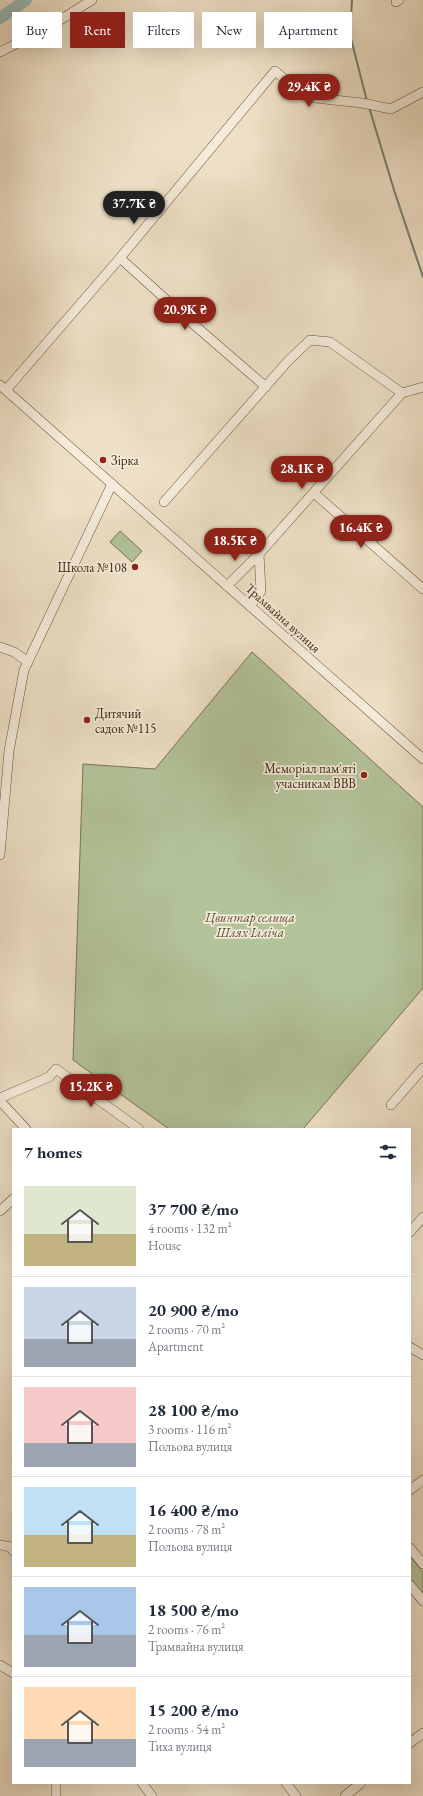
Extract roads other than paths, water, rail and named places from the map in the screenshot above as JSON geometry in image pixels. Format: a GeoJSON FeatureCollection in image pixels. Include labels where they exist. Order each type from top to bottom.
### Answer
{"type":"FeatureCollection","features":[{"type":"Feature","properties":{"kind":"street"},"geometry":{"type":"LineString","coordinates":[[0,52],[49,26],[92,0]]}},
{"type":"Feature","properties":{"kind":"street"},"geometry":{"type":"LineString","coordinates":[[3,387],[120,258],[275,71],[306,97],[362,103],[391,110],[423,92]]}},
{"type":"Feature","properties":{"kind":"street"},"geometry":{"type":"LineString","coordinates":[[120,258],[266,387]]}},
{"type":"Feature","properties":{"kind":"street"},"geometry":{"type":"LineString","coordinates":[[164,502],[288,361],[310,340],[330,342],[402,393]]}},
{"type":"Feature","properties":{"kind":"street","name":"Трамвайна вулиця"},"geometry":{"type":"LineString","coordinates":[[3,387],[423,758]]}},
{"type":"Feature","properties":{"kind":"street"},"geometry":{"type":"LineString","coordinates":[[227,586],[259,554],[402,393],[423,387]]}},
{"type":"Feature","properties":{"kind":"street"},"geometry":{"type":"LineString","coordinates":[[0,855],[9,751],[24,670],[112,484]]}},
{"type":"Feature","properties":{"kind":"street"},"geometry":{"type":"LineString","coordinates":[[314,493],[423,589]]}},
{"type":"Feature","properties":{"kind":"street"},"geometry":{"type":"LineString","coordinates":[[250,606],[261,591],[259,554]]}},
{"type":"Feature","properties":{"kind":"street"},"geometry":{"type":"LineString","coordinates":[[0,647],[14,652],[28,662]]}},
{"type":"Feature","properties":{"kind":"street"},"geometry":{"type":"LineString","coordinates":[[391,1105],[423,1068]]}},
{"type":"Feature","properties":{"kind":"street"},"geometry":{"type":"LineString","coordinates":[[0,1098],[50,1077],[56,1069],[138,1128]]}},
{"type":"Feature","properties":{"kind":"street"},"geometry":{"type":"LineString","coordinates":[[0,1102],[25,1128]]}},
{"type":"Feature","properties":{"kind":"street"},"geometry":{"type":"LineString","coordinates":[[0,1211],[12,1200]]}},
{"type":"Feature","properties":{"kind":"street"},"geometry":{"type":"LineString","coordinates":[[411,1231],[423,1217]]}},
{"type":"Feature","properties":{"kind":"street"},"geometry":{"type":"LineString","coordinates":[[411,1348],[423,1355]]}},
{"type":"Feature","properties":{"kind":"street"},"geometry":{"type":"LineString","coordinates":[[411,1489],[423,1480]]}},
{"type":"Feature","properties":{"kind":"street"},"geometry":{"type":"LineString","coordinates":[[0,1545],[11,1547],[12,1549]]}},
{"type":"Feature","properties":{"kind":"street"},"geometry":{"type":"LineString","coordinates":[[411,1549],[423,1564]]}},
{"type":"Feature","properties":{"kind":"street"},"geometry":{"type":"LineString","coordinates":[[411,1586],[423,1601]]}},
{"type":"Feature","properties":{"kind":"street"},"geometry":{"type":"LineString","coordinates":[[0,1664],[12,1671]]}},
{"type":"Feature","properties":{"kind":"street"},"geometry":{"type":"LineString","coordinates":[[411,1742],[423,1733]]}},
{"type":"Feature","properties":{"kind":"street"},"geometry":{"type":"LineString","coordinates":[[56,1784],[56,1796]]}},
{"type":"Feature","properties":{"kind":"street"},"geometry":{"type":"LineString","coordinates":[[143,1784],[152,1796]]}},
{"type":"Feature","properties":{"kind":"street"},"geometry":{"type":"LineString","coordinates":[[287,1784],[296,1796]]}},
{"type":"Feature","properties":{"kind":"street"},"geometry":{"type":"LineString","coordinates":[[345,1796],[360,1784]]}},
{"type":"Feature","properties":{"kind":"waterway"},"geometry":{"type":"LineString","coordinates":[[0,18],[26,0]]}},
{"type":"Feature","properties":{"kind":"waterway"},"geometry":{"type":"LineString","coordinates":[[352,0],[350,35],[367,101]]}},
{"type":"Feature","properties":{"kind":"waterway"},"geometry":{"type":"LineString","coordinates":[[369,107],[394,190],[423,277]]}},
{"type":"Feature","properties":{"kind":"place","name":"Зірка"},"geometry":{"type":"Point","coordinates":[103,460]}},
{"type":"Feature","properties":{"kind":"place","name":"Школа №108"},"geometry":{"type":"Point","coordinates":[135,567]}},
{"type":"Feature","properties":{"kind":"place","name":"Дитячий садок №115"},"geometry":{"type":"Point","coordinates":[87,720]}},
{"type":"Feature","properties":{"kind":"place","name":"Меморіал пам'яті учасникам ВВВ"},"geometry":{"type":"Point","coordinates":[364,775]}},
{"type":"Feature","properties":{"kind":"park label","name":"Цвинтар селища Шлях Ілліча"},"geometry":{"type":"Point","coordinates":[250,924]}}]}
